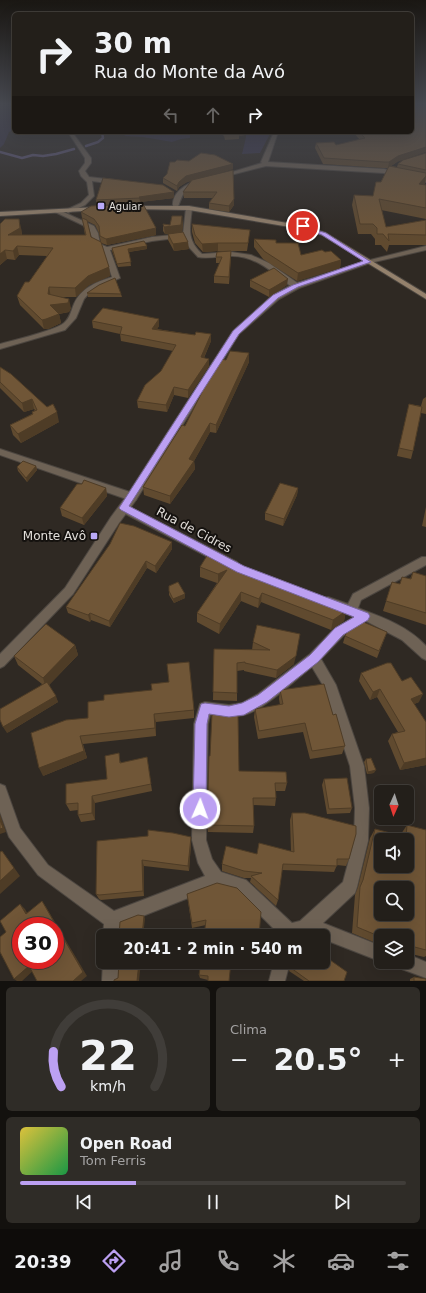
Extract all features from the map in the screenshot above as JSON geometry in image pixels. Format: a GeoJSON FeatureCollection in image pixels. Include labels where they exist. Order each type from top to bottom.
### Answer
{"type":"FeatureCollection","features":[{"type":"Feature","properties":{"kind":"main road"},"geometry":{"type":"LineString","coordinates":[[0,214],[106,208]]}},
{"type":"Feature","properties":{"kind":"main road"},"geometry":{"type":"LineString","coordinates":[[122,208],[189,208],[303,226],[324,234],[426,297]]}},
{"type":"Feature","properties":{"kind":"street"},"geometry":{"type":"LineString","coordinates":[[68,211],[82,204],[92,195],[92,188],[82,171],[88,163],[88,158],[83,151]]}},
{"type":"Feature","properties":{"kind":"street"},"geometry":{"type":"LineString","coordinates":[[266,164],[264,162],[268,151]]}},
{"type":"Feature","properties":{"kind":"street"},"geometry":{"type":"LineString","coordinates":[[175,207],[176,195],[189,184],[266,164],[392,170],[426,180]]}},
{"type":"Feature","properties":{"kind":"street"},"geometry":{"type":"LineString","coordinates":[[88,179],[124,183]]}},
{"type":"Feature","properties":{"kind":"street"},"geometry":{"type":"LineString","coordinates":[[189,208],[186,235],[190,247],[200,256],[233,254],[248,256],[257,259],[296,286]]}},
{"type":"Feature","properties":{"kind":"street"},"geometry":{"type":"LineString","coordinates":[[0,347],[62,328],[70,323],[76,312],[80,298],[101,282],[116,278],[106,250],[97,245],[95,232],[92,226],[57,211]]}},
{"type":"Feature","properties":{"kind":"street"},"geometry":{"type":"LineString","coordinates":[[106,250],[152,239],[186,235]]}},
{"type":"Feature","properties":{"kind":"street"},"geometry":{"type":"LineString","coordinates":[[0,662],[69,591],[132,497],[236,332],[276,297],[296,286],[368,262],[425,249]]}},
{"type":"Feature","properties":{"kind":"street"},"geometry":{"type":"LineString","coordinates":[[0,452],[132,497]]}},
{"type":"Feature","properties":{"kind":"street","name":"Rua de Cidres"},"geometry":{"type":"LineString","coordinates":[[124,508],[241,569]]}},
{"type":"Feature","properties":{"kind":"street"},"geometry":{"type":"LineString","coordinates":[[351,610],[357,598],[422,561],[426,561]]}},
{"type":"Feature","properties":{"kind":"street"},"geometry":{"type":"LineString","coordinates":[[314,597],[387,625],[421,647],[426,654]]}},
{"type":"Feature","properties":{"kind":"street"},"geometry":{"type":"LineString","coordinates":[[216,879],[206,863],[199,840],[201,724],[205,708],[229,711],[244,709],[263,698],[314,658],[339,632],[364,616]]}},
{"type":"Feature","properties":{"kind":"street"},"geometry":{"type":"LineString","coordinates":[[298,929],[331,905],[349,887],[355,867],[360,840],[362,808],[357,766],[330,685],[314,658]]}},
{"type":"Feature","properties":{"kind":"street"},"geometry":{"type":"LineString","coordinates":[[0,791],[14,832],[43,870],[112,920]]}},
{"type":"Feature","properties":{"kind":"street"},"geometry":{"type":"LineString","coordinates":[[112,920],[216,879],[241,886],[291,929]]}},
{"type":"Feature","properties":{"kind":"street"},"geometry":{"type":"LineString","coordinates":[[111,929],[112,920]]}},
{"type":"Feature","properties":{"kind":"street"},"geometry":{"type":"LineString","coordinates":[[330,933],[374,951]]}},
{"type":"Feature","properties":{"kind":"street"},"geometry":{"type":"LineString","coordinates":[[414,965],[426,970]]}},
{"type":"Feature","properties":{"kind":"street"},"geometry":{"type":"LineString","coordinates":[[110,981],[111,969]]}},
{"type":"Feature","properties":{"kind":"street"},"geometry":{"type":"LineString","coordinates":[[277,981],[280,969]]}},
{"type":"Feature","properties":{"kind":"shaded area"},"geometry":{"type":"Polygon","coordinates":[[[243,151],[261,151],[260,153],[242,154],[243,151]]]}},
{"type":"Feature","properties":{"kind":"building"},"geometry":{"type":"Polygon","coordinates":[[[320,151],[414,151],[398,156],[389,162],[324,158],[320,151]]]}},
{"type":"Feature","properties":{"kind":"building"},"geometry":{"type":"Polygon","coordinates":[[[201,153],[215,155],[233,164],[186,176],[177,186],[163,178],[167,174],[170,162],[175,162],[177,160],[189,161],[201,153]]]}},
{"type":"Feature","properties":{"kind":"building"},"geometry":{"type":"Polygon","coordinates":[[[426,153],[426,170],[398,164],[403,160],[426,153]]]}},
{"type":"Feature","properties":{"kind":"building"},"geometry":{"type":"Polygon","coordinates":[[[389,166],[426,173],[426,176],[419,184],[426,185],[426,208],[379,199],[386,227],[426,220],[426,235],[388,234],[389,241],[383,234],[377,234],[377,228],[373,224],[360,224],[354,195],[373,196],[376,182],[381,182],[389,166]]]}},
{"type":"Feature","properties":{"kind":"building"},"geometry":{"type":"Polygon","coordinates":[[[233,170],[234,199],[229,206],[209,203],[217,192],[183,192],[192,180],[233,170]]]}},
{"type":"Feature","properties":{"kind":"building"},"geometry":{"type":"Polygon","coordinates":[[[103,178],[163,185],[174,192],[139,197],[140,198],[96,200],[103,178]]]}},
{"type":"Feature","properties":{"kind":"building"},"geometry":{"type":"Polygon","coordinates":[[[143,204],[156,228],[106,239],[100,236],[99,226],[94,219],[81,212],[91,206],[143,204]]]}},
{"type":"Feature","properties":{"kind":"building"},"geometry":{"type":"Polygon","coordinates":[[[172,216],[182,216],[181,225],[164,227],[163,224],[170,225],[172,216]]]}},
{"type":"Feature","properties":{"kind":"building"},"geometry":{"type":"Polygon","coordinates":[[[82,218],[87,220],[91,237],[101,242],[109,267],[88,276],[75,288],[49,287],[48,294],[69,299],[68,303],[50,305],[59,314],[42,320],[17,296],[25,282],[29,282],[53,248],[17,246],[13,251],[5,250],[0,254],[0,224],[5,219],[19,219],[20,228],[8,235],[86,235],[82,218]]]}},
{"type":"Feature","properties":{"kind":"building"},"geometry":{"type":"Polygon","coordinates":[[[192,224],[250,230],[248,243],[202,244],[195,235],[192,224]]]}},
{"type":"Feature","properties":{"kind":"building"},"geometry":{"type":"Polygon","coordinates":[[[183,232],[188,242],[173,244],[168,234],[183,232]]]}},
{"type":"Feature","properties":{"kind":"building"},"geometry":{"type":"Polygon","coordinates":[[[254,239],[276,240],[276,243],[298,243],[301,255],[322,250],[325,252],[331,251],[341,260],[298,273],[264,251],[254,239]]]}},
{"type":"Feature","properties":{"kind":"building"},"geometry":{"type":"Polygon","coordinates":[[[144,241],[147,246],[128,249],[131,262],[117,264],[112,248],[144,241]]]}},
{"type":"Feature","properties":{"kind":"building"},"geometry":{"type":"Polygon","coordinates":[[[231,251],[229,277],[214,276],[222,257],[216,257],[217,252],[231,251]]]}},
{"type":"Feature","properties":{"kind":"building"},"geometry":{"type":"Polygon","coordinates":[[[274,268],[288,279],[269,290],[250,280],[274,268]]]}},
{"type":"Feature","properties":{"kind":"building"},"geometry":{"type":"Polygon","coordinates":[[[115,278],[121,294],[87,293],[99,285],[115,278]]]}},
{"type":"Feature","properties":{"kind":"building"},"geometry":{"type":"Polygon","coordinates":[[[103,308],[159,319],[152,329],[195,335],[196,332],[211,334],[201,357],[209,359],[188,390],[174,387],[166,405],[137,401],[145,385],[161,371],[176,345],[120,334],[122,327],[92,321],[103,308]]]}},
{"type":"Feature","properties":{"kind":"building"},"geometry":{"type":"Polygon","coordinates":[[[230,351],[249,353],[216,425],[210,423],[189,459],[194,461],[170,496],[143,487],[182,425],[185,426],[202,392],[200,391],[220,359],[226,360],[230,351]]]}},
{"type":"Feature","properties":{"kind":"building"},"geometry":{"type":"Polygon","coordinates":[[[0,367],[11,374],[47,407],[53,404],[57,412],[18,434],[10,425],[33,414],[32,412],[37,410],[32,399],[22,403],[0,382],[0,367]]]}},
{"type":"Feature","properties":{"kind":"building"},"geometry":{"type":"Polygon","coordinates":[[[409,404],[422,407],[413,451],[399,448],[409,404]]]}},
{"type":"Feature","properties":{"kind":"building"},"geometry":{"type":"Polygon","coordinates":[[[23,461],[36,466],[26,478],[17,467],[23,461]]]}},
{"type":"Feature","properties":{"kind":"building"},"geometry":{"type":"Polygon","coordinates":[[[84,480],[106,488],[82,518],[60,508],[77,484],[82,484],[84,480]]]}},
{"type":"Feature","properties":{"kind":"building"},"geometry":{"type":"Polygon","coordinates":[[[280,483],[298,488],[284,519],[265,513],[280,483]]]}},
{"type":"Feature","properties":{"kind":"building"},"geometry":{"type":"Polygon","coordinates":[[[120,523],[134,526],[172,542],[155,566],[146,561],[109,621],[90,613],[88,615],[66,607],[110,544],[120,523]]]}},
{"type":"Feature","properties":{"kind":"building"},"geometry":{"type":"Polygon","coordinates":[[[208,554],[342,605],[340,609],[346,611],[333,620],[262,593],[259,599],[241,592],[220,624],[197,613],[227,570],[218,574],[200,567],[208,554]]]}},
{"type":"Feature","properties":{"kind":"building"},"geometry":{"type":"Polygon","coordinates":[[[413,572],[426,576],[426,613],[386,601],[392,582],[400,584],[402,577],[411,579],[413,572]]]}},
{"type":"Feature","properties":{"kind":"building"},"geometry":{"type":"Polygon","coordinates":[[[178,582],[185,594],[173,599],[169,591],[169,586],[178,582]]]}},
{"type":"Feature","properties":{"kind":"building"},"geometry":{"type":"Polygon","coordinates":[[[361,621],[387,632],[379,651],[345,636],[348,629],[361,621]]]}},
{"type":"Feature","properties":{"kind":"building"},"geometry":{"type":"Polygon","coordinates":[[[46,624],[75,645],[43,678],[14,656],[46,624]]]}},
{"type":"Feature","properties":{"kind":"building"},"geometry":{"type":"Polygon","coordinates":[[[257,625],[300,634],[296,656],[277,670],[245,662],[237,663],[237,693],[213,692],[214,649],[270,650],[253,642],[257,625]]]}},
{"type":"Feature","properties":{"kind":"building"},"geometry":{"type":"Polygon","coordinates":[[[189,662],[194,710],[154,714],[155,728],[80,736],[84,751],[39,768],[31,733],[66,720],[88,718],[88,702],[104,700],[104,695],[152,690],[151,684],[169,682],[167,664],[189,662]]]}},
{"type":"Feature","properties":{"kind":"building"},"geometry":{"type":"Polygon","coordinates":[[[387,663],[391,663],[402,681],[411,677],[423,694],[411,699],[426,722],[426,758],[404,763],[392,734],[405,731],[380,689],[373,692],[361,673],[387,663]]]}},
{"type":"Feature","properties":{"kind":"building"},"geometry":{"type":"Polygon","coordinates":[[[47,682],[56,696],[3,727],[0,720],[0,709],[47,682]]]}},
{"type":"Feature","properties":{"kind":"building"},"geometry":{"type":"Polygon","coordinates":[[[324,684],[333,715],[336,714],[345,746],[312,751],[305,723],[259,731],[255,709],[283,704],[280,690],[324,684]]]}},
{"type":"Feature","properties":{"kind":"building"},"geometry":{"type":"Polygon","coordinates":[[[212,714],[238,715],[239,771],[286,772],[287,783],[275,783],[276,798],[253,798],[254,826],[207,825],[212,714]]]}},
{"type":"Feature","properties":{"kind":"building"},"geometry":{"type":"Polygon","coordinates":[[[119,753],[120,763],[147,757],[151,784],[92,796],[92,813],[78,815],[78,803],[66,804],[66,784],[107,779],[105,756],[119,753]]]}},
{"type":"Feature","properties":{"kind":"building"},"geometry":{"type":"Polygon","coordinates":[[[371,758],[376,770],[368,772],[366,759],[371,758]]]}},
{"type":"Feature","properties":{"kind":"building"},"geometry":{"type":"Polygon","coordinates":[[[347,778],[352,808],[329,809],[324,779],[347,778]]]}},
{"type":"Feature","properties":{"kind":"building"},"geometry":{"type":"Polygon","coordinates":[[[292,813],[305,813],[356,826],[356,834],[349,859],[337,859],[337,866],[283,864],[278,900],[251,876],[262,873],[244,871],[222,864],[226,846],[257,854],[259,843],[294,852],[292,813]]]}},
{"type":"Feature","properties":{"kind":"building"},"geometry":{"type":"Polygon","coordinates":[[[0,820],[3,828],[0,829],[0,820]]]}},
{"type":"Feature","properties":{"kind":"building"},"geometry":{"type":"Polygon","coordinates":[[[407,825],[426,830],[426,950],[414,947],[414,929],[374,929],[374,934],[357,927],[360,887],[374,833],[374,873],[414,873],[414,833],[406,833],[407,825]]]}},
{"type":"Feature","properties":{"kind":"building"},"geometry":{"type":"Polygon","coordinates":[[[375,829],[390,833],[374,833],[375,829]]]}},
{"type":"Feature","properties":{"kind":"building"},"geometry":{"type":"Polygon","coordinates":[[[148,830],[191,837],[188,866],[142,860],[143,891],[96,894],[97,841],[148,836],[148,830]]]}},
{"type":"Feature","properties":{"kind":"building"},"geometry":{"type":"Polygon","coordinates":[[[2,851],[14,868],[0,881],[0,852],[2,851]]]}},
{"type":"Feature","properties":{"kind":"building"},"geometry":{"type":"Polygon","coordinates":[[[217,883],[237,888],[261,912],[260,929],[205,929],[206,920],[192,923],[187,894],[217,883]]]}},
{"type":"Feature","properties":{"kind":"building"},"geometry":{"type":"Polygon","coordinates":[[[42,901],[51,917],[12,917],[12,969],[26,969],[14,979],[0,952],[0,937],[6,932],[0,921],[20,904],[26,914],[42,901]]]}},
{"type":"Feature","properties":{"kind":"building"},"geometry":{"type":"Polygon","coordinates":[[[138,915],[144,916],[143,929],[120,929],[120,922],[138,915]]]}},
{"type":"Feature","properties":{"kind":"building"},"geometry":{"type":"Polygon","coordinates":[[[64,939],[83,972],[73,981],[37,981],[31,969],[64,969],[64,939]]]}},
{"type":"Feature","properties":{"kind":"building"},"geometry":{"type":"Polygon","coordinates":[[[330,960],[347,972],[344,981],[309,981],[292,969],[330,969],[330,960]]]}},
{"type":"Feature","properties":{"kind":"building"},"geometry":{"type":"Polygon","coordinates":[[[119,969],[138,969],[137,981],[114,981],[118,978],[119,969]]]}},
{"type":"Feature","properties":{"kind":"building"},"geometry":{"type":"Polygon","coordinates":[[[200,969],[230,969],[229,981],[208,981],[208,976],[199,975],[200,969]]]}},
{"type":"Feature","properties":{"kind":"building"},"geometry":{"type":"Polygon","coordinates":[[[414,977],[426,979],[426,981],[414,981],[414,977]]]}},
{"type":"Feature","properties":{"kind":"waterway"},"geometry":{"type":"LineString","coordinates":[[0,152],[22,158],[33,155],[43,156],[56,154],[68,151]]}},
{"type":"Feature","properties":{"kind":"place","name":"Aguiar"},"geometry":{"type":"Point","coordinates":[101,206]}},
{"type":"Feature","properties":{"kind":"place","name":"Monte Avô"},"geometry":{"type":"Point","coordinates":[94,536]}},
{"type":"Feature","properties":{"kind":"route"},"geometry":{"type":"LineString","coordinates":[[200,809],[201,724],[205,708],[229,711],[244,709],[263,698],[314,658],[339,632],[364,616],[241,569],[153,524],[137,513],[124,508],[236,332],[276,297],[296,286],[368,262],[324,234],[303,226]]}}]}
